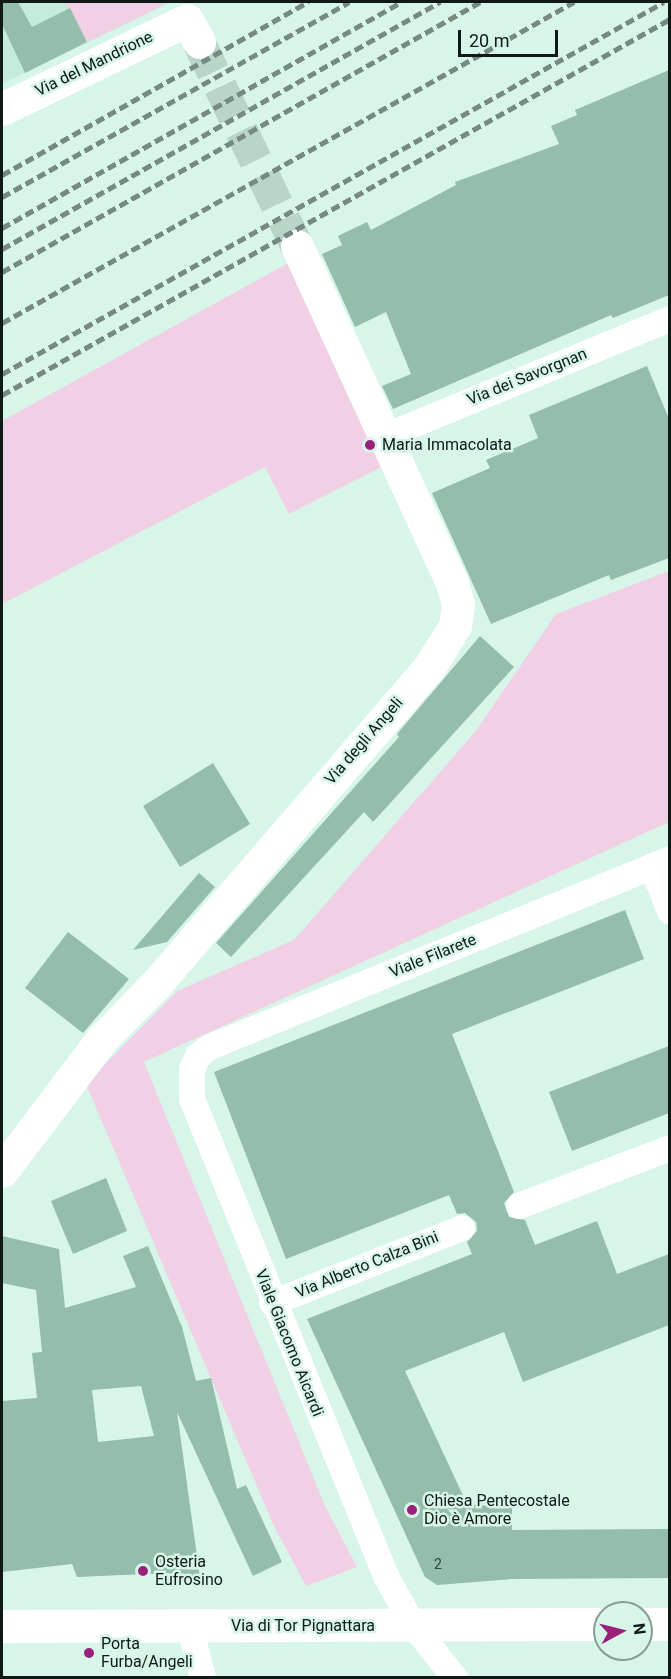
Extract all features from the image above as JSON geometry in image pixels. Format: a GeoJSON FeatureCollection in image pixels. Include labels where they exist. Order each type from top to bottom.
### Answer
{"type":"FeatureCollection","features":[{"type":"Feature","properties":{"kind":"street","name":"Via del Mandrione"},"geometry":{"type":"LineString","coordinates":[[2,109],[193,31]]}},
{"type":"Feature","properties":{"kind":"street","name":"Via degli Angeli"},"geometry":{"type":"LineString","coordinates":[[2,1171],[100,1040],[156,984],[428,669],[453,632],[458,612],[455,590],[297,246]]}},
{"type":"Feature","properties":{"kind":"street","name":"Via dei Savorgnan"},"geometry":{"type":"LineString","coordinates":[[386,436],[669,319]]}},
{"type":"Feature","properties":{"kind":"street"},"geometry":{"type":"LineString","coordinates":[[661,862],[669,912]]}},
{"type":"Feature","properties":{"kind":"street","name":"Viale Filarete"},"geometry":{"type":"LineString","coordinates":[[198,1056],[210,1047],[661,862]]}},
{"type":"Feature","properties":{"kind":"street","name":"Viale Giacomo Aicardi"},"geometry":{"type":"LineString","coordinates":[[198,1056],[192,1069],[192,1099],[272,1303],[386,1576],[413,1625],[455,1677]]}},
{"type":"Feature","properties":{"kind":"street"},"geometry":{"type":"LineString","coordinates":[[519,1206],[669,1148]]}},
{"type":"Feature","properties":{"kind":"street","name":"Via Alberto Calza Bini"},"geometry":{"type":"LineString","coordinates":[[272,1303],[462,1228]]}},
{"type":"Feature","properties":{"kind":"street","name":"Via di Tor Pignattara"},"geometry":{"type":"LineString","coordinates":[[2,1626],[593,1624]]}},
{"type":"Feature","properties":{"kind":"street"},"geometry":{"type":"LineString","coordinates":[[653,1624],[669,1624]]}},
{"type":"Feature","properties":{"kind":"street"},"geometry":{"type":"LineString","coordinates":[[190,1627],[203,1677]]}},
{"type":"Feature","properties":{"kind":"shaded area"},"geometry":{"type":"Polygon","coordinates":[[[2,2],[171,2],[2,84],[2,2]]]}},
{"type":"Feature","properties":{"kind":"shaded area"},"geometry":{"type":"Polygon","coordinates":[[[65,2],[160,2],[162,6],[87,42],[65,2]]]}},
{"type":"Feature","properties":{"kind":"shaded area"},"geometry":{"type":"Polygon","coordinates":[[[290,262],[385,465],[289,514],[265,467],[2,604],[2,421],[290,262]]]}},
{"type":"Feature","properties":{"kind":"shaded area"},"geometry":{"type":"Polygon","coordinates":[[[669,571],[669,822],[144,1062],[325,1506],[357,1567],[306,1586],[273,1524],[86,1084],[177,991],[294,940],[475,732],[556,614],[669,571]]]}},
{"type":"Feature","properties":{"kind":"building"},"geometry":{"type":"Polygon","coordinates":[[[2,2],[18,2],[32,27],[70,8],[87,42],[25,73],[2,24],[2,2]]]}},
{"type":"Feature","properties":{"kind":"building"},"geometry":{"type":"Polygon","coordinates":[[[669,70],[669,295],[613,318],[611,315],[393,409],[382,386],[411,374],[386,312],[355,327],[322,254],[342,245],[338,236],[367,222],[371,230],[456,185],[455,182],[559,144],[551,126],[577,115],[575,110],[669,70]]]}},
{"type":"Feature","properties":{"kind":"building"},"geometry":{"type":"Polygon","coordinates":[[[647,366],[669,419],[669,558],[611,580],[609,575],[491,624],[432,493],[490,468],[486,460],[538,438],[529,415],[647,366]]]}},
{"type":"Feature","properties":{"kind":"building"},"geometry":{"type":"Polygon","coordinates":[[[480,636],[514,667],[373,822],[364,812],[231,957],[216,943],[399,737],[397,734],[480,636]]]}},
{"type":"Feature","properties":{"kind":"building"},"geometry":{"type":"Polygon","coordinates":[[[213,763],[250,824],[180,867],[143,806],[213,763]]]}},
{"type":"Feature","properties":{"kind":"building"},"geometry":{"type":"Polygon","coordinates":[[[199,873],[215,887],[167,942],[133,950],[199,873]]]}},
{"type":"Feature","properties":{"kind":"building"},"geometry":{"type":"Polygon","coordinates":[[[625,910],[644,959],[452,1034],[514,1192],[504,1203],[509,1217],[525,1220],[535,1245],[597,1221],[617,1274],[669,1254],[669,1325],[523,1382],[504,1332],[405,1371],[467,1504],[512,1508],[512,1530],[669,1529],[669,1578],[512,1579],[437,1585],[425,1577],[307,1319],[472,1254],[467,1242],[477,1231],[476,1222],[465,1213],[457,1214],[449,1195],[286,1259],[214,1072],[625,910]]]}},
{"type":"Feature","properties":{"kind":"building"},"geometry":{"type":"Polygon","coordinates":[[[68,932],[129,979],[83,1033],[25,988],[68,932]]]}},
{"type":"Feature","properties":{"kind":"building"},"geometry":{"type":"Polygon","coordinates":[[[669,1046],[669,1113],[572,1151],[549,1092],[669,1046]]]}},
{"type":"Feature","properties":{"kind":"building"},"geometry":{"type":"Polygon","coordinates":[[[106,1178],[127,1231],[73,1254],[51,1201],[106,1178]]]}},
{"type":"Feature","properties":{"kind":"building"},"geometry":{"type":"Polygon","coordinates":[[[2,1236],[59,1249],[65,1308],[136,1287],[123,1256],[148,1246],[182,1327],[196,1381],[211,1378],[237,1489],[246,1485],[282,1562],[253,1576],[177,1412],[201,1585],[171,1587],[169,1573],[77,1577],[72,1564],[2,1572],[2,1401],[37,1398],[32,1353],[42,1352],[36,1290],[2,1283],[2,1236]],[[141,1386],[92,1390],[98,1442],[154,1436],[141,1386]]]}},
{"type":"Feature","properties":{"kind":"tunnel"},"geometry":{"type":"LineString","coordinates":[[199,42],[297,246]]}},
{"type":"Feature","properties":{"kind":"railway"},"geometry":{"type":"LineString","coordinates":[[2,175],[308,2]]}},
{"type":"Feature","properties":{"kind":"railway"},"geometry":{"type":"LineString","coordinates":[[2,197],[349,2]]}},
{"type":"Feature","properties":{"kind":"railway"},"geometry":{"type":"LineString","coordinates":[[2,228],[401,2]]}},
{"type":"Feature","properties":{"kind":"railway"},"geometry":{"type":"LineString","coordinates":[[2,249],[440,2]]}},
{"type":"Feature","properties":{"kind":"railway"},"geometry":{"type":"LineString","coordinates":[[2,272],[480,2]]}},
{"type":"Feature","properties":{"kind":"railway"},"geometry":{"type":"LineString","coordinates":[[2,323],[574,2]]}},
{"type":"Feature","properties":{"kind":"railway"},"geometry":{"type":"LineString","coordinates":[[2,374],[664,2]]}},
{"type":"Feature","properties":{"kind":"railway"},"geometry":{"type":"LineString","coordinates":[[2,395],[670,19]]}},
{"type":"Feature","properties":{"kind":"place","name":"Maria Immacolata"},"geometry":{"type":"Point","coordinates":[370,445]}},
{"type":"Feature","properties":{"kind":"place","name":"Chiesa Pentecostale Dio è Amore"},"geometry":{"type":"Point","coordinates":[412,1510]}},
{"type":"Feature","properties":{"kind":"place","name":"Osteria Eufrosino"},"geometry":{"type":"Point","coordinates":[143,1571]}},
{"type":"Feature","properties":{"kind":"place","name":"Porta Furba/Angeli"},"geometry":{"type":"Point","coordinates":[89,1653]}}]}
